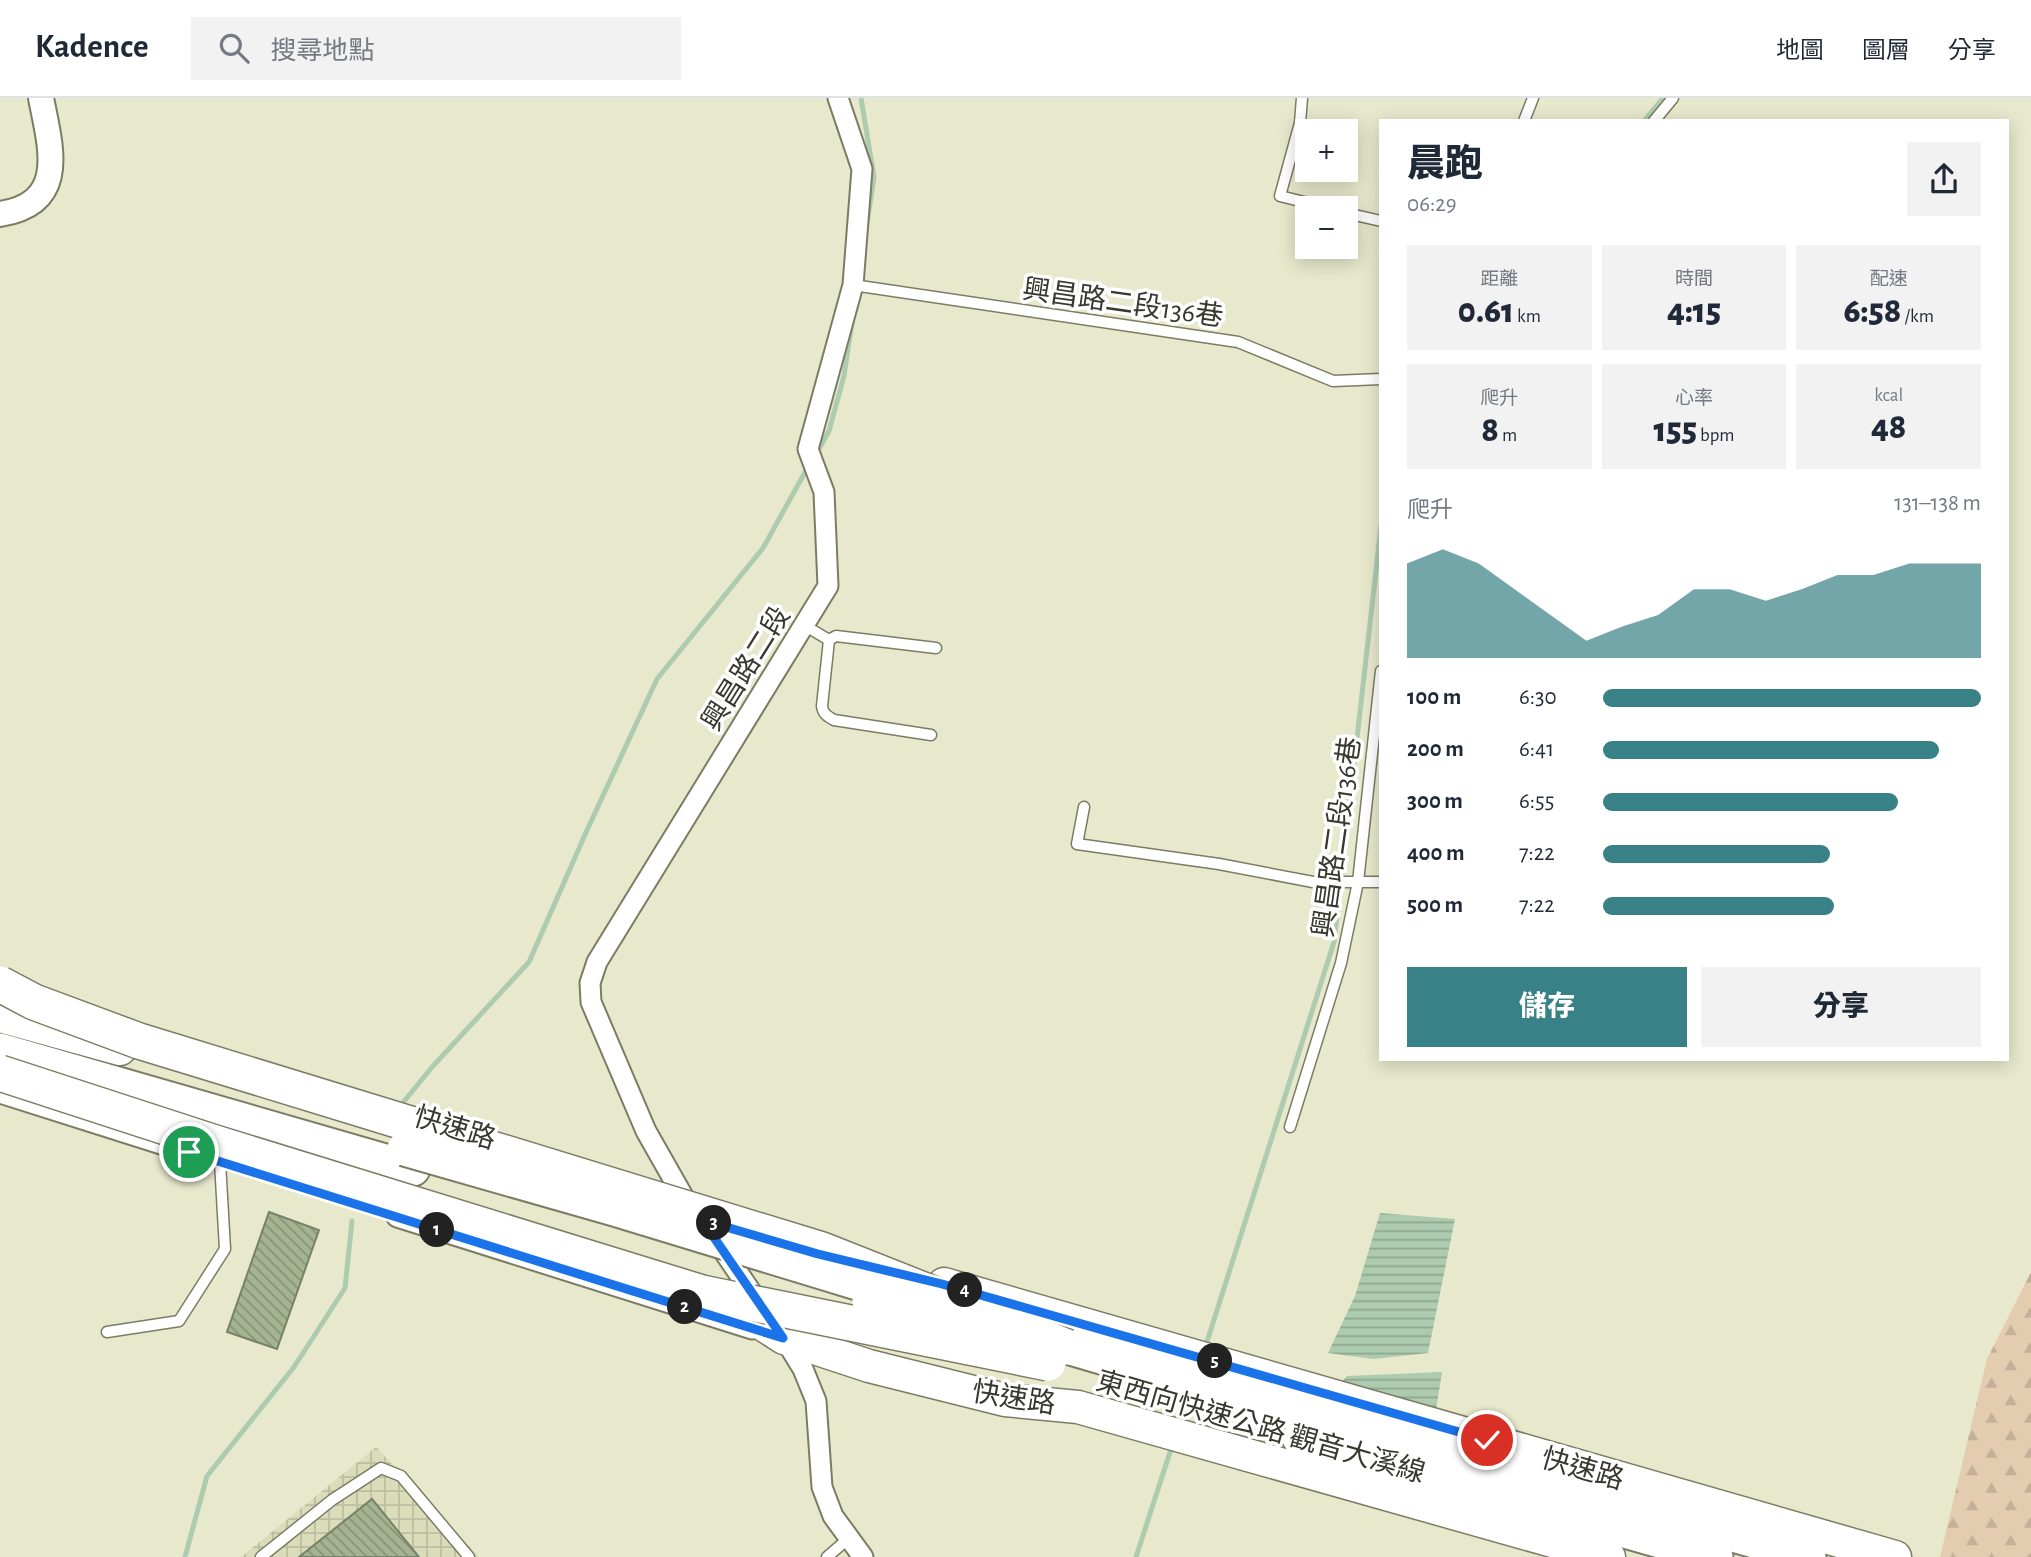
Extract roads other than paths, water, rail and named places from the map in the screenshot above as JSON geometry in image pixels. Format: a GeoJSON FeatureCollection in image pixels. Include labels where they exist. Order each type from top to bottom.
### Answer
{"type":"FeatureCollection","features":[{"type":"Feature","properties":{"kind":"highway"},"geometry":{"type":"LineString","coordinates":[[0,985],[34,1002],[139,1041],[822,1250],[1057,1355]]}},
{"type":"Feature","properties":{"kind":"highway"},"geometry":{"type":"LineString","coordinates":[[0,1026],[409,1159]]}},
{"type":"Feature","properties":{"kind":"highway"},"geometry":{"type":"LineString","coordinates":[[0,1051],[409,1159],[627,1213],[1057,1355]]}},
{"type":"Feature","properties":{"kind":"highway"},"geometry":{"type":"LineString","coordinates":[[0,1073],[225,1146],[702,1293],[1057,1355]]}},
{"type":"Feature","properties":{"kind":"highway","name":"東西向快速公路 觀音大溪線"},"geometry":{"type":"LineString","coordinates":[[1057,1355],[1172,1402],[1716,1557]]}},
{"type":"Feature","properties":{"kind":"highway","name":"東西向快速公路 觀音大溪線"},"geometry":{"type":"LineString","coordinates":[[1057,1355],[1194,1384],[1809,1557]]}},
{"type":"Feature","properties":{"kind":"main road","name":"快速路"},"geometry":{"type":"LineString","coordinates":[[0,1016],[693,1209],[818,1254],[942,1284],[1895,1557]]}},
{"type":"Feature","properties":{"kind":"main road","name":"快速路"},"geometry":{"type":"LineString","coordinates":[[0,1051],[95,1092],[625,1258],[711,1290],[783,1338],[869,1366],[1005,1400],[1078,1407],[1609,1557]]}},
{"type":"Feature","properties":{"kind":"main road"},"geometry":{"type":"LineString","coordinates":[[135,1104],[189,1152]]}},
{"type":"Feature","properties":{"kind":"street"},"geometry":{"type":"LineString","coordinates":[[0,214],[30,205],[43,194],[50,178],[50,159],[41,98]]}},
{"type":"Feature","properties":{"kind":"street","name":"興昌路二段"},"geometry":{"type":"LineString","coordinates":[[838,98],[862,169],[853,285],[808,449],[824,492],[828,586],[597,962],[590,983],[591,1002],[646,1131],[693,1209],[803,1369],[816,1401],[822,1487],[833,1516],[863,1557]]}},
{"type":"Feature","properties":{"kind":"street","name":"快速路"},"geometry":{"type":"LineString","coordinates":[[0,985],[693,1209]]}},
{"type":"Feature","properties":{"kind":"street","name":"快速路"},"geometry":{"type":"LineString","coordinates":[[0,1093],[783,1338]]}},
{"type":"Feature","properties":{"kind":"lane"},"geometry":{"type":"LineString","coordinates":[[1295,200],[1280,196],[1300,123],[1302,98]]}},
{"type":"Feature","properties":{"kind":"lane"},"geometry":{"type":"LineString","coordinates":[[1525,119],[1533,98]]}},
{"type":"Feature","properties":{"kind":"lane"},"geometry":{"type":"LineString","coordinates":[[1656,119],[1673,98]]}},
{"type":"Feature","properties":{"kind":"lane"},"geometry":{"type":"LineString","coordinates":[[1358,216],[1379,221]]}},
{"type":"Feature","properties":{"kind":"lane","name":"興昌路二段136巷"},"geometry":{"type":"LineString","coordinates":[[853,285],[1238,342],[1333,381],[1379,379]]}},
{"type":"Feature","properties":{"kind":"lane"},"geometry":{"type":"LineString","coordinates":[[804,625],[829,640]]}},
{"type":"Feature","properties":{"kind":"lane"},"geometry":{"type":"LineString","coordinates":[[829,640],[836,636],[936,648]]}},
{"type":"Feature","properties":{"kind":"lane"},"geometry":{"type":"LineString","coordinates":[[829,640],[822,706],[826,716],[834,720],[932,735]]}},
{"type":"Feature","properties":{"kind":"lane","name":"興昌路二段136巷"},"geometry":{"type":"LineString","coordinates":[[1290,1127],[1340,963],[1359,882],[1379,690]]}},
{"type":"Feature","properties":{"kind":"lane"},"geometry":{"type":"LineString","coordinates":[[1084,807],[1077,844],[1219,864],[1313,882],[1379,882]]}},
{"type":"Feature","properties":{"kind":"lane"},"geometry":{"type":"LineString","coordinates":[[107,1332],[178,1321],[225,1249],[220,1162]]}},
{"type":"Feature","properties":{"kind":"lane"},"geometry":{"type":"LineString","coordinates":[[261,1557],[332,1500],[381,1468],[401,1476],[469,1557]]}},
{"type":"Feature","properties":{"kind":"lane"},"geometry":{"type":"LineString","coordinates":[[827,1557],[849,1538]]}},
{"type":"Feature","properties":{"kind":"waterway"},"geometry":{"type":"LineString","coordinates":[[861,98],[874,177],[867,223]]}},
{"type":"Feature","properties":{"kind":"waterway"},"geometry":{"type":"LineString","coordinates":[[1646,119],[1663,98]]}},
{"type":"Feature","properties":{"kind":"waterway"},"geometry":{"type":"LineString","coordinates":[[816,454],[829,431],[844,376],[852,322]]}},
{"type":"Feature","properties":{"kind":"waterway"},"geometry":{"type":"LineString","coordinates":[[401,1105],[433,1066],[529,962],[657,679],[763,548],[809,465]]}},
{"type":"Feature","properties":{"kind":"waterway"},"geometry":{"type":"LineString","coordinates":[[1205,1348],[1334,942],[1379,544]]}},
{"type":"Feature","properties":{"kind":"waterway"},"geometry":{"type":"LineString","coordinates":[[185,1557],[207,1476],[294,1367],[345,1288],[352,1221]]}},
{"type":"Feature","properties":{"kind":"waterway"},"geometry":{"type":"LineString","coordinates":[[1180,1424],[1190,1393]]}},
{"type":"Feature","properties":{"kind":"waterway"},"geometry":{"type":"LineString","coordinates":[[1136,1557],[1173,1443]]}}]}
